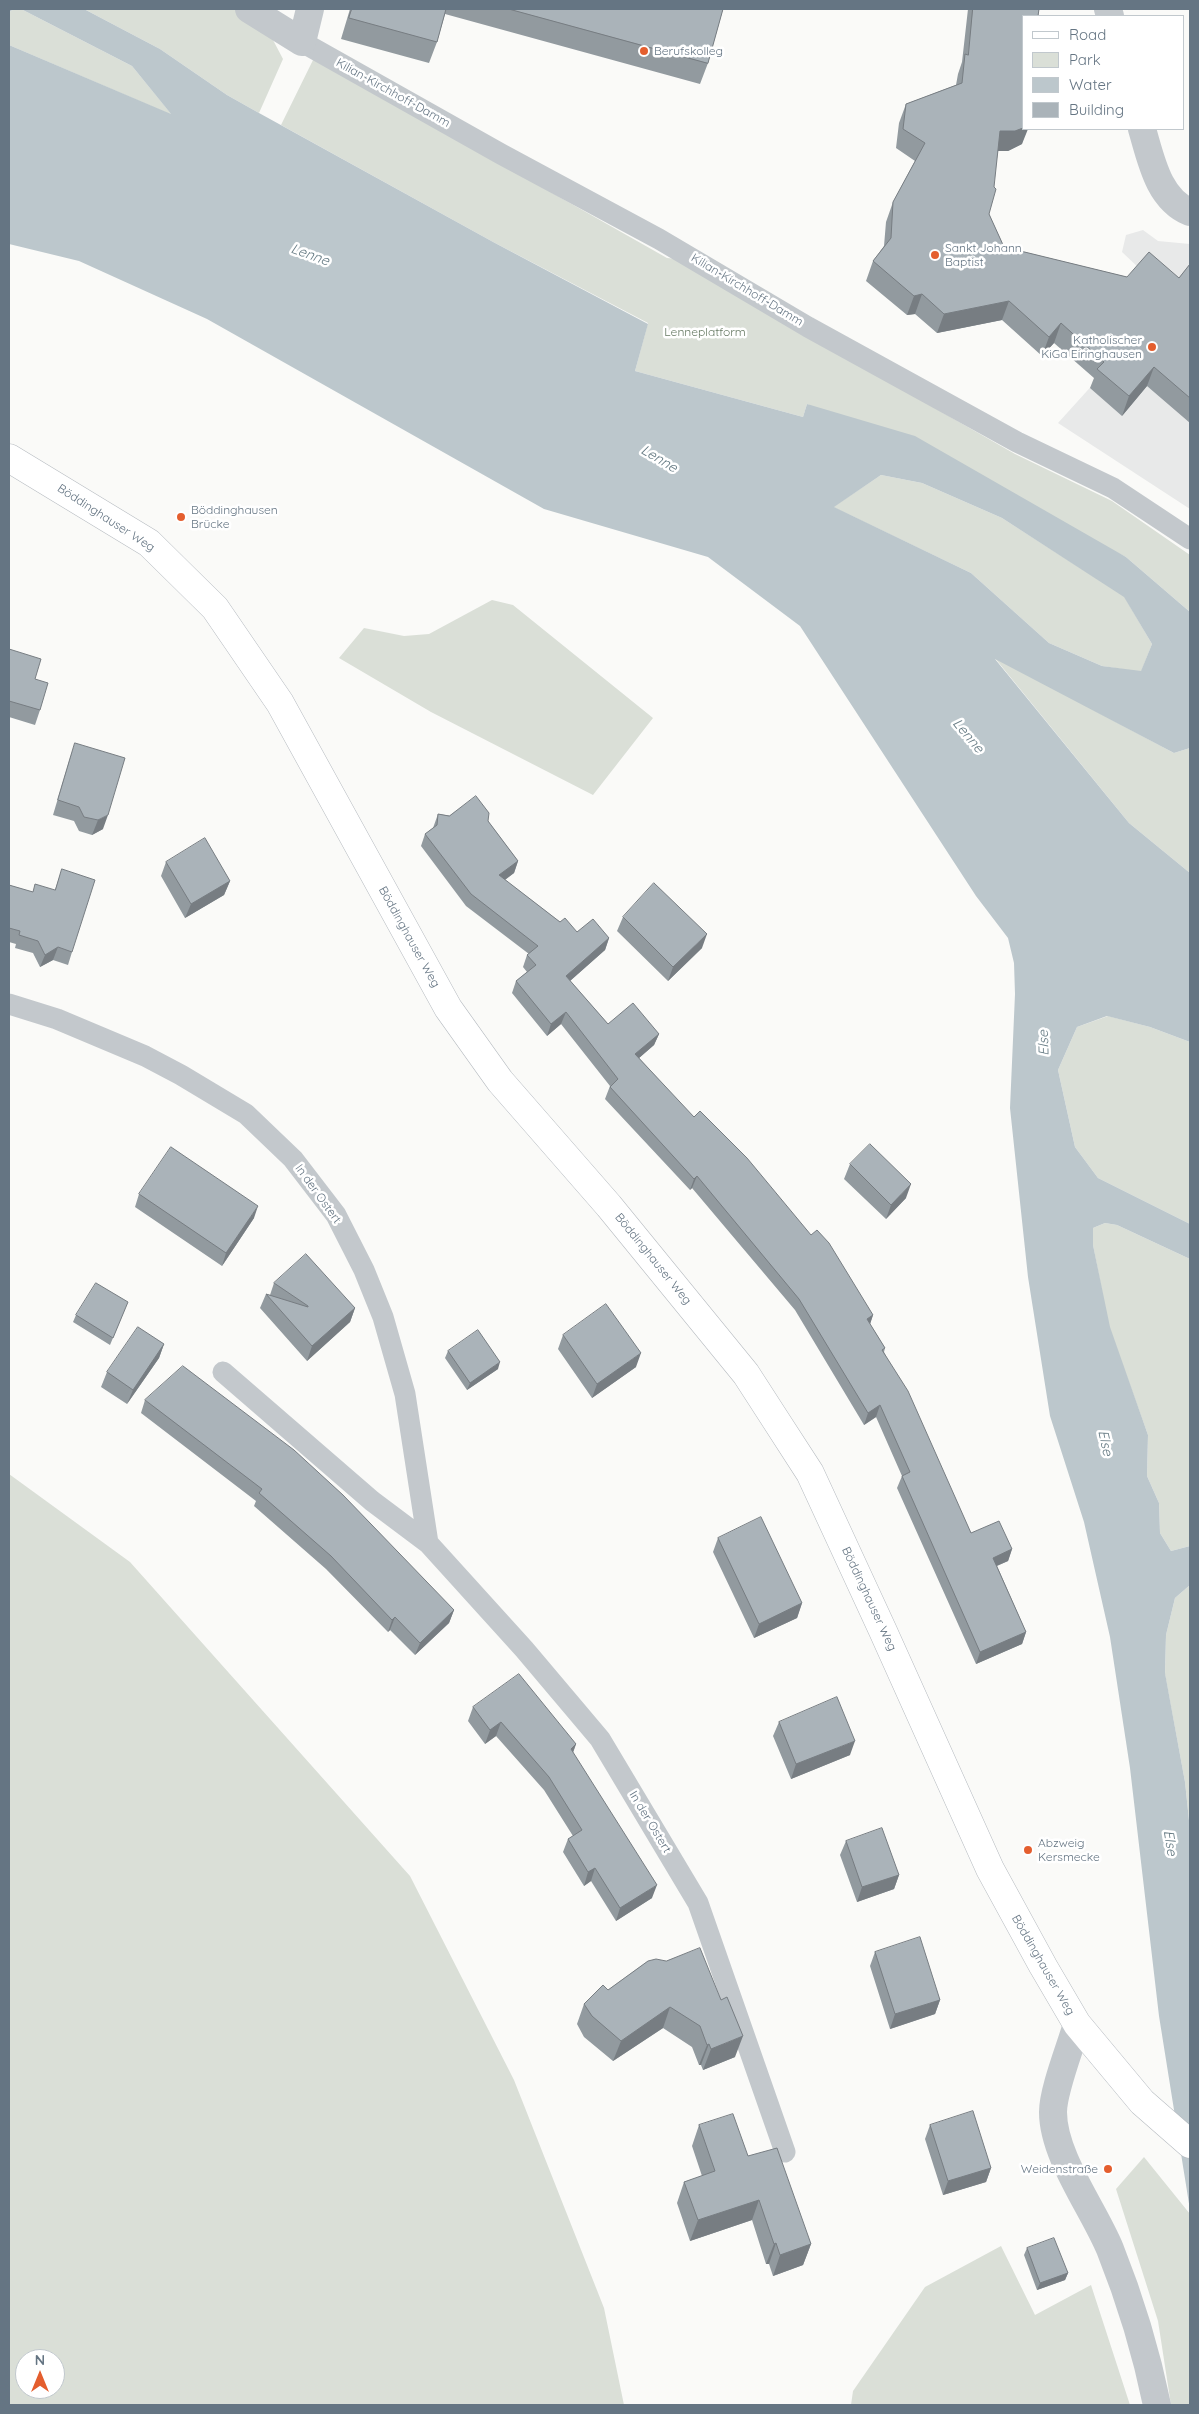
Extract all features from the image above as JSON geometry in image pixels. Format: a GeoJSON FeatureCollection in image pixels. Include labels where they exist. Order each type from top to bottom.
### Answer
{"type":"FeatureCollection","features":[{"type":"Feature","properties":{"kind":"street"},"geometry":{"type":"LineString","coordinates":[[249,9],[302,42],[310,9]]}},
{"type":"Feature","properties":{"kind":"street"},"geometry":{"type":"LineString","coordinates":[[1142,130],[1155,175],[1177,207],[1190,212]]}},
{"type":"Feature","properties":{"kind":"street","name":"Böddinghauser Weg"},"geometry":{"type":"LineString","coordinates":[[9,458],[149,543],[215,608],[280,704],[448,1008],[472,1044],[500,1081],[609,1206],[746,1374],[810,1473],[990,1869],[1077,2024],[1142,2102],[1190,2144]]}},
{"type":"Feature","properties":{"kind":"street"},"geometry":{"type":"LineString","coordinates":[[1077,2024],[1054,2103],[1055,2128],[1062,2152],[1109,2246],[1123,2281],[1148,2363],[1157,2405]]}},
{"type":"Feature","properties":{"kind":"lane","name":"Kilian-Kirchhoff-Damm"},"geometry":{"type":"LineString","coordinates":[[302,42],[501,154],[659,239],[808,327],[1008,438],[1113,488],[1190,539]]}},
{"type":"Feature","properties":{"kind":"lane","name":"In der Ostert"},"geometry":{"type":"LineString","coordinates":[[9,1004],[74,1027],[145,1056],[181,1075],[246,1114],[293,1159],[336,1215],[364,1270],[382,1317],[405,1394],[428,1543]]}},
{"type":"Feature","properties":{"kind":"lane","name":"In der Ostert"},"geometry":{"type":"LineString","coordinates":[[223,1372],[372,1501],[428,1543],[524,1649],[600,1739],[698,1903],[785,2152]]}},
{"type":"Feature","properties":{"kind":"shaded area"},"geometry":{"type":"Polygon","coordinates":[[[1143,230],[1158,241],[1190,244],[1190,509],[1058,423],[1096,381],[1142,271],[1122,252],[1126,235],[1143,230]]]}},
{"type":"Feature","properties":{"kind":"green space"},"geometry":{"type":"Polygon","coordinates":[[[14,9],[23,10],[132,66],[172,115],[9,45],[9,12],[14,9]]]}},
{"type":"Feature","properties":{"kind":"green space"},"geometry":{"type":"Polygon","coordinates":[[[84,9],[239,9],[263,21],[283,59],[259,113],[227,95],[160,49],[84,9]]]}},
{"type":"Feature","properties":{"kind":"green space","name":"Lenneplatform"},"geometry":{"type":"Polygon","coordinates":[[[314,58],[667,258],[699,261],[821,343],[1015,454],[1112,501],[1190,555],[1190,612],[1126,557],[807,404],[803,417],[635,371],[648,323],[495,243],[281,125],[314,58]]]}},
{"type":"Feature","properties":{"kind":"green space"},"geometry":{"type":"Polygon","coordinates":[[[881,475],[922,483],[1002,518],[1124,596],[1152,644],[1141,672],[1102,666],[1049,643],[971,573],[833,507],[881,475]]]}},
{"type":"Feature","properties":{"kind":"green space"},"geometry":{"type":"Polygon","coordinates":[[[492,600],[513,605],[653,718],[593,795],[431,712],[339,658],[364,628],[404,636],[429,634],[492,600]]]}},
{"type":"Feature","properties":{"kind":"green space"},"geometry":{"type":"Polygon","coordinates":[[[994,657],[1174,753],[1190,748],[1190,873],[1129,823],[994,657]]]}},
{"type":"Feature","properties":{"kind":"green space"},"geometry":{"type":"Polygon","coordinates":[[[1108,1016],[1150,1027],[1190,1042],[1190,1224],[1098,1178],[1075,1147],[1058,1070],[1077,1027],[1108,1016]]]}},
{"type":"Feature","properties":{"kind":"green space"},"geometry":{"type":"Polygon","coordinates":[[[1105,1223],[1117,1225],[1190,1259],[1190,1546],[1171,1551],[1160,1533],[1159,1503],[1147,1476],[1148,1435],[1109,1327],[1093,1245],[1093,1228],[1105,1223]]]}},
{"type":"Feature","properties":{"kind":"green space"},"geometry":{"type":"Polygon","coordinates":[[[9,1474],[130,1562],[410,1876],[514,2080],[604,2308],[624,2405],[9,2405],[9,1474]]]}},
{"type":"Feature","properties":{"kind":"green space"},"geometry":{"type":"Polygon","coordinates":[[[1190,1585],[1190,1830],[1185,1782],[1165,1674],[1166,1635],[1175,1598],[1190,1585]]]}},
{"type":"Feature","properties":{"kind":"green space"},"geometry":{"type":"Polygon","coordinates":[[[1144,2157],[1190,2214],[1190,2405],[1171,2405],[1158,2321],[1116,2189],[1144,2157]]]}},
{"type":"Feature","properties":{"kind":"green space"},"geometry":{"type":"Polygon","coordinates":[[[1001,2246],[1035,2315],[1091,2285],[1130,2405],[851,2405],[853,2391],[925,2287],[1001,2246]]]}},
{"type":"Feature","properties":{"kind":"water"},"geometry":{"type":"Polygon","coordinates":[[[14,9],[84,9],[160,49],[227,95],[259,113],[495,243],[648,324],[635,371],[803,417],[807,404],[915,436],[1126,557],[1190,612],[1190,748],[1174,753],[995,659],[1129,823],[1190,873],[1190,1042],[1150,1027],[1107,1016],[1077,1027],[1058,1070],[1075,1147],[1098,1178],[1190,1224],[1190,1259],[1117,1225],[1105,1223],[1093,1228],[1093,1245],[1110,1327],[1148,1435],[1147,1476],[1159,1503],[1160,1533],[1171,1551],[1190,1546],[1190,1585],[1175,1598],[1166,1635],[1165,1673],[1185,1782],[1190,1830],[1190,2210],[1159,2016],[1130,1768],[1110,1637],[1084,1522],[1050,1416],[1028,1277],[1010,1108],[1015,994],[1014,963],[1008,938],[976,896],[800,626],[708,557],[544,509],[207,319],[79,261],[9,244],[9,45],[171,114],[132,66],[23,10],[14,9]],[[881,475],[834,507],[971,573],[1049,643],[1102,666],[1141,671],[1152,644],[1124,597],[1002,518],[922,483],[881,475]]]}},
{"type":"Feature","properties":{"kind":"building"},"geometry":{"type":"Polygon","coordinates":[[[352,9],[446,9],[437,42],[349,18],[352,9]]]}},
{"type":"Feature","properties":{"kind":"building"},"geometry":{"type":"Polygon","coordinates":[[[509,9],[723,9],[708,63],[509,9]]]}},
{"type":"Feature","properties":{"kind":"building"},"geometry":{"type":"Polygon","coordinates":[[[973,9],[1039,9],[1038,15],[1022,15],[1022,128],[1015,131],[1000,131],[994,187],[996,189],[989,214],[1004,247],[1127,277],[1149,252],[1179,278],[1190,264],[1190,398],[1154,367],[1129,396],[1097,369],[1104,362],[1061,323],[1049,337],[1009,301],[944,314],[922,294],[914,296],[873,261],[891,238],[893,202],[925,143],[903,129],[906,104],[962,83],[965,54],[968,55],[973,9]]]}},
{"type":"Feature","properties":{"kind":"building"},"geometry":{"type":"Polygon","coordinates":[[[9,649],[41,659],[35,679],[48,683],[40,710],[9,701],[9,649]]]}},
{"type":"Feature","properties":{"kind":"building"},"geometry":{"type":"Polygon","coordinates":[[[75,743],[125,758],[108,815],[98,820],[84,817],[79,807],[58,800],[75,743]]]}},
{"type":"Feature","properties":{"kind":"building"},"geometry":{"type":"Polygon","coordinates":[[[476,796],[489,813],[488,821],[518,861],[499,875],[560,922],[565,918],[577,932],[593,919],[609,938],[566,976],[608,1024],[633,1003],[659,1034],[635,1054],[694,1117],[700,1111],[747,1158],[811,1235],[817,1230],[829,1243],[873,1315],[867,1319],[885,1348],[882,1350],[908,1391],[971,1533],[999,1521],[1012,1549],[993,1558],[1026,1632],[980,1652],[902,1476],[910,1472],[880,1405],[868,1413],[799,1299],[697,1176],[694,1179],[610,1087],[618,1079],[566,1012],[551,1024],[516,981],[536,965],[527,955],[538,946],[471,894],[425,834],[437,825],[438,814],[449,816],[476,796]]]}},
{"type":"Feature","properties":{"kind":"building"},"geometry":{"type":"Polygon","coordinates":[[[205,838],[230,881],[191,904],[166,862],[205,838]]]}},
{"type":"Feature","properties":{"kind":"building"},"geometry":{"type":"Polygon","coordinates":[[[62,869],[95,880],[72,952],[58,947],[45,955],[38,941],[19,935],[20,931],[9,928],[9,885],[33,892],[35,884],[55,890],[62,869]]]}},
{"type":"Feature","properties":{"kind":"building"},"geometry":{"type":"Polygon","coordinates":[[[654,883],[707,934],[673,967],[623,917],[654,883]]]}},
{"type":"Feature","properties":{"kind":"building"},"geometry":{"type":"Polygon","coordinates":[[[870,1144],[911,1184],[891,1205],[850,1164],[870,1144]]]}},
{"type":"Feature","properties":{"kind":"building"},"geometry":{"type":"Polygon","coordinates":[[[171,1147],[258,1206],[226,1253],[139,1194],[171,1147]]]}},
{"type":"Feature","properties":{"kind":"building"},"geometry":{"type":"Polygon","coordinates":[[[306,1254],[355,1308],[312,1346],[266,1294],[308,1307],[274,1283],[306,1254]]]}},
{"type":"Feature","properties":{"kind":"building"},"geometry":{"type":"Polygon","coordinates":[[[96,1283],[128,1302],[113,1338],[76,1315],[96,1283]]]}},
{"type":"Feature","properties":{"kind":"building"},"geometry":{"type":"Polygon","coordinates":[[[606,1304],[641,1353],[597,1384],[563,1335],[606,1304]]]}},
{"type":"Feature","properties":{"kind":"building"},"geometry":{"type":"Polygon","coordinates":[[[138,1327],[164,1344],[133,1390],[107,1372],[138,1327]]]}},
{"type":"Feature","properties":{"kind":"building"},"geometry":{"type":"Polygon","coordinates":[[[478,1330],[500,1362],[470,1383],[448,1351],[478,1330]]]}},
{"type":"Feature","properties":{"kind":"building"},"geometry":{"type":"Polygon","coordinates":[[[183,1366],[294,1450],[343,1495],[454,1610],[420,1643],[395,1617],[392,1620],[331,1556],[259,1493],[262,1489],[145,1400],[183,1366]]]}},
{"type":"Feature","properties":{"kind":"building"},"geometry":{"type":"Polygon","coordinates":[[[761,1517],[802,1603],[759,1624],[718,1538],[761,1517]]]}},
{"type":"Feature","properties":{"kind":"building"},"geometry":{"type":"Polygon","coordinates":[[[519,1674],[576,1744],[571,1749],[657,1885],[620,1908],[595,1868],[588,1872],[568,1839],[582,1830],[549,1777],[501,1722],[490,1730],[473,1707],[519,1674]]]}},
{"type":"Feature","properties":{"kind":"building"},"geometry":{"type":"Polygon","coordinates":[[[837,1697],[855,1741],[796,1764],[779,1722],[837,1697]]]}},
{"type":"Feature","properties":{"kind":"building"},"geometry":{"type":"Polygon","coordinates":[[[882,1828],[899,1875],[862,1887],[846,1841],[882,1828]]]}},
{"type":"Feature","properties":{"kind":"building"},"geometry":{"type":"Polygon","coordinates":[[[920,1937],[940,2000],[895,2014],[875,1952],[920,1937]]]}},
{"type":"Feature","properties":{"kind":"building"},"geometry":{"type":"Polygon","coordinates":[[[700,1948],[721,2000],[727,1997],[743,2036],[711,2049],[709,2044],[707,2045],[700,2026],[670,2007],[621,2041],[592,2016],[584,2004],[603,1985],[608,1990],[648,1961],[656,1959],[666,1961],[700,1948]]]}},
{"type":"Feature","properties":{"kind":"building"},"geometry":{"type":"Polygon","coordinates":[[[973,2111],[991,2168],[948,2181],[930,2125],[973,2111]]]}},
{"type":"Feature","properties":{"kind":"building"},"geometry":{"type":"Polygon","coordinates":[[[733,2114],[748,2156],[777,2148],[811,2244],[780,2255],[776,2243],[774,2244],[759,2200],[698,2220],[684,2182],[715,2171],[699,2125],[733,2114]]]}},
{"type":"Feature","properties":{"kind":"building"},"geometry":{"type":"Polygon","coordinates":[[[1054,2238],[1068,2273],[1040,2283],[1027,2248],[1054,2238]]]}},
{"type":"Feature","properties":{"kind":"place","name":"Berufskolleg"},"geometry":{"type":"Point","coordinates":[644,51]}},
{"type":"Feature","properties":{"kind":"place","name":"Sankt Johann Baptist"},"geometry":{"type":"Point","coordinates":[935,255]}},
{"type":"Feature","properties":{"kind":"place","name":"Katholischer KiGa Eiringhausen"},"geometry":{"type":"Point","coordinates":[1152,347]}},
{"type":"Feature","properties":{"kind":"place","name":"Böddinghausen Brücke"},"geometry":{"type":"Point","coordinates":[181,517]}},
{"type":"Feature","properties":{"kind":"place","name":"Abzweig Kersmecke"},"geometry":{"type":"Point","coordinates":[1028,1850]}},
{"type":"Feature","properties":{"kind":"place","name":"Weidenstraße"},"geometry":{"type":"Point","coordinates":[1108,2169]}},
{"type":"Feature","properties":{"kind":"water label","name":"Lenne"},"geometry":{"type":"Point","coordinates":[310,255]}},
{"type":"Feature","properties":{"kind":"water label","name":"Lenne"},"geometry":{"type":"Point","coordinates":[659,459]}},
{"type":"Feature","properties":{"kind":"water label","name":"Lenne"},"geometry":{"type":"Point","coordinates":[968,736]}},
{"type":"Feature","properties":{"kind":"water label","name":"Else"},"geometry":{"type":"Point","coordinates":[1044,1043]}},
{"type":"Feature","properties":{"kind":"water label","name":"Else"},"geometry":{"type":"Point","coordinates":[1105,1443]}},
{"type":"Feature","properties":{"kind":"water label","name":"Else"},"geometry":{"type":"Point","coordinates":[1170,1843]}}]}
